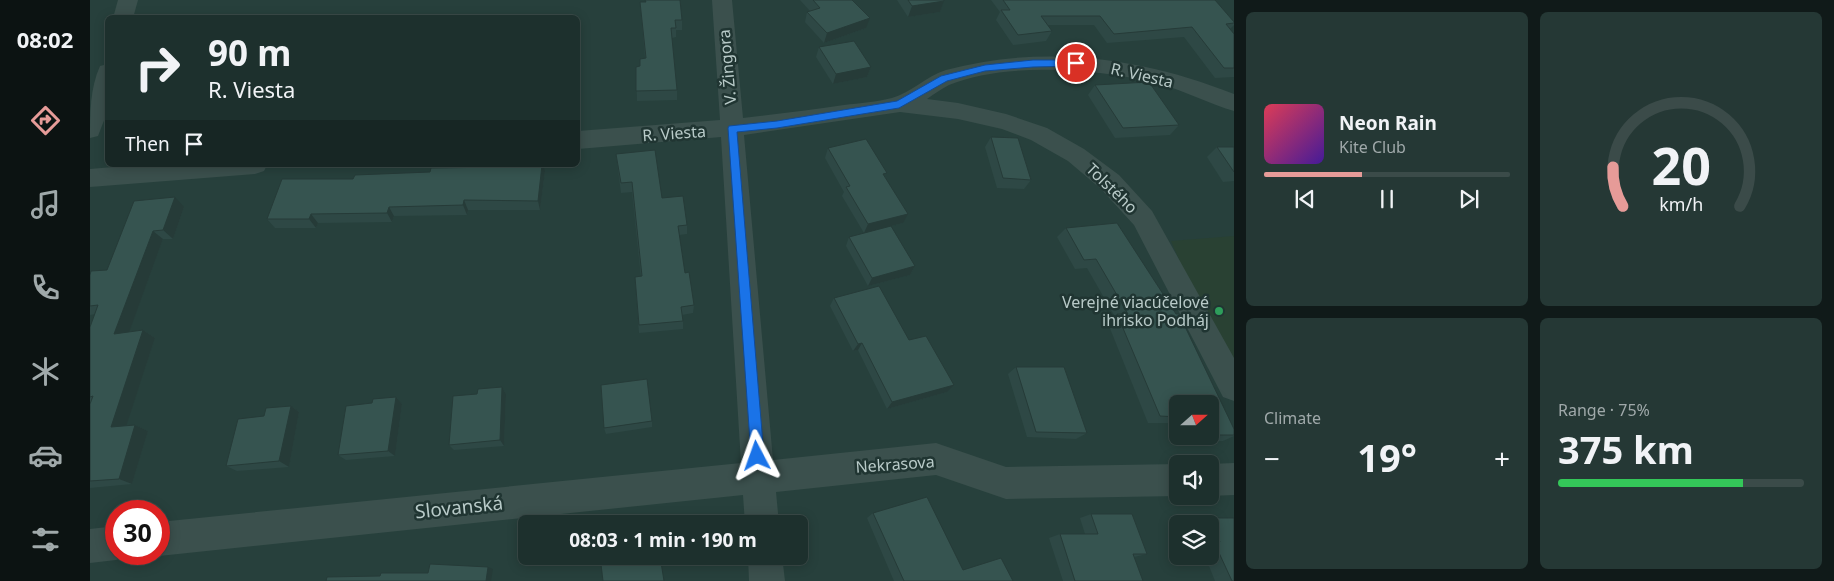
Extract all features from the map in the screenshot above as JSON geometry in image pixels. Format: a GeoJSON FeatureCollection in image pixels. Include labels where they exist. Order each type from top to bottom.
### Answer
{"type":"FeatureCollection","features":[{"type":"Feature","properties":{"kind":"street"},"geometry":{"type":"LineString","coordinates":[[124,15],[128,0]]}},
{"type":"Feature","properties":{"kind":"street","name":"V. Žingora"},"geometry":{"type":"LineString","coordinates":[[722,0],[761,515]]}},
{"type":"Feature","properties":{"kind":"street","name":"R. Viesta"},"geometry":{"type":"LineString","coordinates":[[580,140],[777,124],[899,104],[944,78],[985,68],[1033,64],[1076,63],[1120,68],[1177,82],[1234,104]]}},
{"type":"Feature","properties":{"kind":"street"},"geometry":{"type":"LineString","coordinates":[[90,130],[105,81]]}},
{"type":"Feature","properties":{"kind":"street","name":"Tolstého"},"geometry":{"type":"LineString","coordinates":[[899,104],[958,111],[1006,122],[1039,134],[1076,154],[1110,182],[1142,218],[1234,387]]}},
{"type":"Feature","properties":{"kind":"street"},"geometry":{"type":"LineString","coordinates":[[90,178],[230,167]]}},
{"type":"Feature","properties":{"kind":"street","name":"Nekrasova"},"geometry":{"type":"LineString","coordinates":[[758,476],[936,459],[1006,483],[1169,480]]}},
{"type":"Feature","properties":{"kind":"street","name":"Slovanská"},"geometry":{"type":"LineString","coordinates":[[170,538],[758,476]]}},
{"type":"Feature","properties":{"kind":"street"},"geometry":{"type":"LineString","coordinates":[[1219,480],[1234,479]]}},
{"type":"Feature","properties":{"kind":"street"},"geometry":{"type":"LineString","coordinates":[[90,546],[105,544]]}},
{"type":"Feature","properties":{"kind":"street"},"geometry":{"type":"LineString","coordinates":[[766,565],[767,581]]}},
{"type":"Feature","properties":{"kind":"green space","name":"Verejné viacúčelové ihrisko Podháj"},"geometry":{"type":"Polygon","coordinates":[[[1234,236],[1234,371],[1191,288],[1171,241],[1234,236]]]}},
{"type":"Feature","properties":{"kind":"building"},"geometry":{"type":"Polygon","coordinates":[[[645,0],[680,0],[682,20],[675,20],[676,28],[671,28],[677,90],[636,91],[636,67],[640,66],[640,59],[646,58],[640,2],[646,2],[645,0]]]}},
{"type":"Feature","properties":{"kind":"building"},"geometry":{"type":"Polygon","coordinates":[[[813,0],[852,0],[870,18],[827,33],[807,12],[820,8],[813,0]]]}},
{"type":"Feature","properties":{"kind":"building"},"geometry":{"type":"Polygon","coordinates":[[[908,0],[944,0],[944,1],[912,6],[908,0]]]}},
{"type":"Feature","properties":{"kind":"building"},"geometry":{"type":"Polygon","coordinates":[[[1003,0],[1215,0],[1234,22],[1226,24],[1234,34],[1234,68],[1224,68],[1192,27],[1114,34],[1100,16],[1041,16],[1052,31],[1018,35],[1001,10],[1010,10],[1003,0]]]}},
{"type":"Feature","properties":{"kind":"building"},"geometry":{"type":"Polygon","coordinates":[[[854,41],[871,67],[836,74],[819,47],[854,41]]]}},
{"type":"Feature","properties":{"kind":"building"},"geometry":{"type":"Polygon","coordinates":[[[1149,82],[1179,125],[1123,128],[1095,85],[1149,82]]]}},
{"type":"Feature","properties":{"kind":"building"},"geometry":{"type":"Polygon","coordinates":[[[991,137],[1018,138],[1031,180],[1003,178],[991,137]]]}},
{"type":"Feature","properties":{"kind":"building"},"geometry":{"type":"Polygon","coordinates":[[[866,139],[887,173],[883,174],[908,214],[868,224],[846,187],[850,186],[828,148],[866,139]]]}},
{"type":"Feature","properties":{"kind":"building"},"geometry":{"type":"Polygon","coordinates":[[[1217,147],[1234,147],[1234,172],[1217,147]]]}},
{"type":"Feature","properties":{"kind":"building"},"geometry":{"type":"Polygon","coordinates":[[[655,150],[662,198],[683,196],[687,225],[678,226],[685,273],[689,272],[694,305],[681,307],[683,321],[639,325],[635,277],[642,276],[632,182],[621,183],[616,154],[655,150]]]}},
{"type":"Feature","properties":{"kind":"building"},"geometry":{"type":"Polygon","coordinates":[[[542,167],[538,201],[464,200],[463,205],[389,207],[387,213],[311,214],[309,219],[267,219],[282,179],[353,179],[355,175],[430,172],[431,168],[542,167]]]}},
{"type":"Feature","properties":{"kind":"building"},"geometry":{"type":"Polygon","coordinates":[[[175,197],[163,230],[153,231],[114,334],[143,330],[111,427],[135,425],[119,479],[90,481],[90,404],[93,396],[90,397],[90,327],[98,305],[90,306],[91,271],[107,270],[134,201],[175,197]]]}},
{"type":"Feature","properties":{"kind":"building"},"geometry":{"type":"Polygon","coordinates":[[[1117,223],[1176,314],[1179,314],[1218,395],[1169,395],[1169,416],[1160,416],[1117,314],[1128,314],[1096,259],[1084,260],[1066,228],[1117,223]]]}},
{"type":"Feature","properties":{"kind":"building"},"geometry":{"type":"Polygon","coordinates":[[[891,226],[915,266],[872,278],[849,237],[891,226]]]}},
{"type":"Feature","properties":{"kind":"building"},"geometry":{"type":"Polygon","coordinates":[[[879,286],[909,340],[926,336],[954,385],[892,402],[862,343],[858,344],[834,298],[879,286]]]}},
{"type":"Feature","properties":{"kind":"building"},"geometry":{"type":"Polygon","coordinates":[[[1016,367],[1064,367],[1087,433],[1036,432],[1016,367]]]}},
{"type":"Feature","properties":{"kind":"building"},"geometry":{"type":"Polygon","coordinates":[[[647,379],[652,421],[604,428],[601,385],[647,379]]]}},
{"type":"Feature","properties":{"kind":"building"},"geometry":{"type":"Polygon","coordinates":[[[502,387],[500,440],[449,445],[453,396],[477,394],[478,389],[502,387]]]}},
{"type":"Feature","properties":{"kind":"building"},"geometry":{"type":"Polygon","coordinates":[[[396,397],[388,451],[338,455],[346,406],[372,403],[373,399],[396,397]]]}},
{"type":"Feature","properties":{"kind":"building"},"geometry":{"type":"Polygon","coordinates":[[[1219,398],[1234,429],[1234,435],[1219,435],[1219,398]]]}},
{"type":"Feature","properties":{"kind":"building"},"geometry":{"type":"Polygon","coordinates":[[[291,406],[279,461],[226,466],[238,419],[264,416],[266,408],[291,406]]]}},
{"type":"Feature","properties":{"kind":"building"},"geometry":{"type":"Polygon","coordinates":[[[927,497],[963,570],[1001,558],[1013,581],[904,581],[873,513],[927,497]]]}},
{"type":"Feature","properties":{"kind":"building"},"geometry":{"type":"Polygon","coordinates":[[[1091,514],[1132,514],[1147,554],[1133,554],[1143,581],[1075,581],[1060,534],[1098,534],[1091,514]]]}},
{"type":"Feature","properties":{"kind":"building"},"geometry":{"type":"Polygon","coordinates":[[[1219,518],[1234,518],[1234,581],[1232,581],[1219,553],[1219,518]]]}},
{"type":"Feature","properties":{"kind":"building"},"geometry":{"type":"Polygon","coordinates":[[[430,564],[488,567],[486,581],[326,581],[327,577],[380,576],[381,573],[428,573],[430,564]]]}},
{"type":"Feature","properties":{"kind":"building"},"geometry":{"type":"Polygon","coordinates":[[[601,565],[661,565],[664,581],[603,581],[601,565]]]}},
{"type":"Feature","properties":{"kind":"place","name":"Verejné viacúčelové ihrisko Podháj"},"geometry":{"type":"Point","coordinates":[1219,311]}},
{"type":"Feature","properties":{"kind":"route"},"geometry":{"type":"LineString","coordinates":[[757,456],[732,128],[777,124],[899,104],[944,78],[985,68],[1076,63]]}}]}
